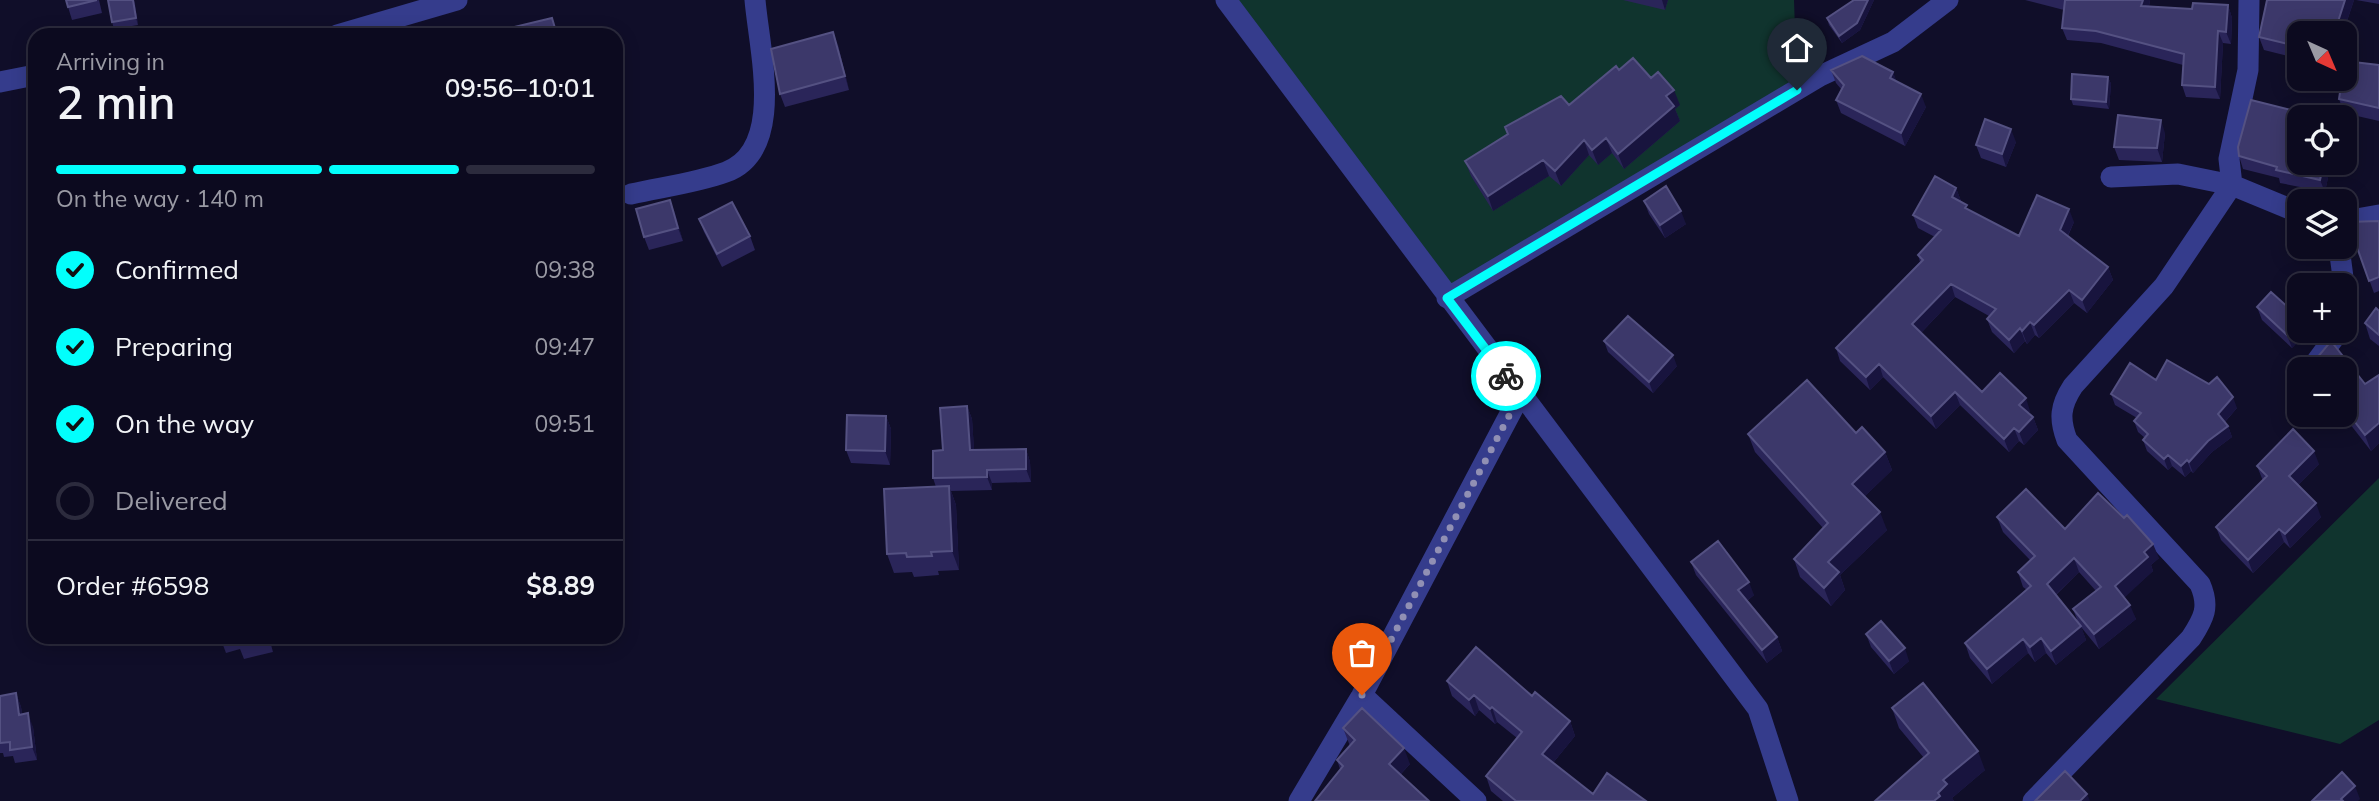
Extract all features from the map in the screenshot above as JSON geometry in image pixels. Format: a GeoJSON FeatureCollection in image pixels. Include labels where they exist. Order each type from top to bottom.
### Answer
{"type":"FeatureCollection","features":[{"type":"Feature","properties":{"kind":"street"},"geometry":{"type":"LineString","coordinates":[[361,28],[457,0]]}},
{"type":"Feature","properties":{"kind":"street"},"geometry":{"type":"LineString","coordinates":[[631,194],[726,172],[744,162],[756,146],[764,126],[764,103],[755,0]]}},
{"type":"Feature","properties":{"kind":"street"},"geometry":{"type":"LineString","coordinates":[[1226,0],[1758,709],[1788,801]]}},
{"type":"Feature","properties":{"kind":"street"},"geometry":{"type":"LineString","coordinates":[[1447,298],[1820,76],[1893,42],[1948,0]]}},
{"type":"Feature","properties":{"kind":"street"},"geometry":{"type":"LineString","coordinates":[[2033,801],[2191,638],[2201,624],[2207,600],[2200,584],[2067,440],[2060,421],[2064,400],[2073,386],[2164,286],[2232,185],[2229,159],[2248,70],[2249,0]]}},
{"type":"Feature","properties":{"kind":"street"},"geometry":{"type":"LineString","coordinates":[[0,82],[28,76]]}},
{"type":"Feature","properties":{"kind":"street"},"geometry":{"type":"LineString","coordinates":[[2111,177],[2178,174],[2232,185],[2287,208]]}},
{"type":"Feature","properties":{"kind":"street"},"geometry":{"type":"LineString","coordinates":[[2357,219],[2379,215]]}},
{"type":"Feature","properties":{"kind":"street"},"geometry":{"type":"LineString","coordinates":[[1300,801],[1362,695],[1520,395]]}},
{"type":"Feature","properties":{"kind":"street"},"geometry":{"type":"LineString","coordinates":[[1362,695],[1476,801]]}},
{"type":"Feature","properties":{"kind":"green space"},"geometry":{"type":"Polygon","coordinates":[[[1217,0],[1794,0],[1797,87],[1438,295],[1217,0]]]}},
{"type":"Feature","properties":{"kind":"green space"},"geometry":{"type":"Polygon","coordinates":[[[2379,478],[2379,720],[2340,744],[2156,699],[2379,478]]]}},
{"type":"Feature","properties":{"kind":"building"},"geometry":{"type":"Polygon","coordinates":[[[66,0],[97,0],[68,7],[66,0]]]}},
{"type":"Feature","properties":{"kind":"building"},"geometry":{"type":"Polygon","coordinates":[[[108,0],[133,0],[136,18],[112,22],[108,0]]]}},
{"type":"Feature","properties":{"kind":"building"},"geometry":{"type":"Polygon","coordinates":[[[1854,0],[1868,0],[1857,23],[1839,36],[1827,18],[1854,0]]]}},
{"type":"Feature","properties":{"kind":"building"},"geometry":{"type":"Polygon","coordinates":[[[2065,0],[2143,0],[2141,6],[2192,9],[2193,3],[2228,5],[2226,32],[2218,31],[2215,87],[2182,85],[2184,54],[2096,31],[2062,28],[2065,0]]]}},
{"type":"Feature","properties":{"kind":"building"},"geometry":{"type":"Polygon","coordinates":[[[2267,0],[2345,0],[2338,21],[2287,21],[2287,44],[2259,37],[2267,0]]]}},
{"type":"Feature","properties":{"kind":"building"},"geometry":{"type":"Polygon","coordinates":[[[552,18],[555,28],[510,28],[552,18]]]}},
{"type":"Feature","properties":{"kind":"building"},"geometry":{"type":"Polygon","coordinates":[[[833,32],[845,76],[780,94],[771,49],[833,32]]]}},
{"type":"Feature","properties":{"kind":"building"},"geometry":{"type":"Polygon","coordinates":[[[1862,56],[1893,72],[1890,78],[1921,94],[1901,133],[1836,100],[1844,85],[1831,70],[1862,56]]]}},
{"type":"Feature","properties":{"kind":"building"},"geometry":{"type":"Polygon","coordinates":[[[1633,58],[1651,78],[1658,72],[1674,90],[1666,96],[1674,106],[1618,154],[1606,138],[1592,150],[1584,140],[1555,171],[1543,160],[1488,196],[1465,161],[1508,134],[1505,127],[1561,96],[1569,105],[1616,66],[1619,70],[1633,58]]]}},
{"type":"Feature","properties":{"kind":"building"},"geometry":{"type":"Polygon","coordinates":[[[2357,62],[2379,65],[2379,108],[2339,99],[2340,91],[2357,91],[2357,62]]]}},
{"type":"Feature","properties":{"kind":"building"},"geometry":{"type":"Polygon","coordinates":[[[2072,74],[2108,77],[2106,102],[2071,99],[2072,74]]]}},
{"type":"Feature","properties":{"kind":"building"},"geometry":{"type":"Polygon","coordinates":[[[2251,100],[2287,109],[2287,172],[2239,156],[2238,147],[2251,100]]]}},
{"type":"Feature","properties":{"kind":"building"},"geometry":{"type":"Polygon","coordinates":[[[2118,115],[2161,120],[2157,148],[2114,147],[2118,115]]]}},
{"type":"Feature","properties":{"kind":"building"},"geometry":{"type":"Polygon","coordinates":[[[1985,119],[2011,129],[2002,154],[1976,145],[1985,119]]]}},
{"type":"Feature","properties":{"kind":"building"},"geometry":{"type":"Polygon","coordinates":[[[2298,175],[2321,175],[2320,180],[2298,175]]]}},
{"type":"Feature","properties":{"kind":"building"},"geometry":{"type":"Polygon","coordinates":[[[1935,176],[1956,188],[1952,197],[1967,205],[1965,208],[2019,236],[2037,195],[2069,209],[2060,230],[2108,267],[2082,300],[2069,290],[2034,325],[2030,322],[2022,331],[2020,328],[2009,340],[1987,319],[1996,309],[1951,284],[1912,324],[1982,392],[2000,373],[2026,398],[2019,405],[2033,417],[2019,432],[2014,428],[2004,439],[1955,392],[1931,416],[1879,364],[1866,377],[1836,348],[1923,260],[1918,255],[1941,230],[1913,215],[1935,176]]]}},
{"type":"Feature","properties":{"kind":"building"},"geometry":{"type":"Polygon","coordinates":[[[1666,186],[1681,211],[1660,225],[1644,201],[1666,186]]]}},
{"type":"Feature","properties":{"kind":"building"},"geometry":{"type":"Polygon","coordinates":[[[670,200],[678,228],[644,237],[636,209],[670,200]]]}},
{"type":"Feature","properties":{"kind":"building"},"geometry":{"type":"Polygon","coordinates":[[[732,202],[750,236],[717,254],[699,219],[732,202]]]}},
{"type":"Feature","properties":{"kind":"building"},"geometry":{"type":"Polygon","coordinates":[[[2379,221],[2379,277],[2369,281],[2357,247],[2357,222],[2379,221]]]}},
{"type":"Feature","properties":{"kind":"building"},"geometry":{"type":"Polygon","coordinates":[[[2271,292],[2287,306],[2287,335],[2257,307],[2271,292]]]}},
{"type":"Feature","properties":{"kind":"building"},"geometry":{"type":"Polygon","coordinates":[[[2376,308],[2379,311],[2379,335],[2365,323],[2376,308]]]}},
{"type":"Feature","properties":{"kind":"building"},"geometry":{"type":"Polygon","coordinates":[[[1628,316],[1673,355],[1649,382],[1604,341],[1628,316]]]}},
{"type":"Feature","properties":{"kind":"building"},"geometry":{"type":"Polygon","coordinates":[[[2329,343],[2333,343],[2344,357],[2318,357],[2329,343]]]}},
{"type":"Feature","properties":{"kind":"building"},"geometry":{"type":"Polygon","coordinates":[[[2167,360],[2209,384],[2217,377],[2233,397],[2218,414],[2228,426],[2208,441],[2189,462],[2187,460],[2181,466],[2168,455],[2164,459],[2143,440],[2148,434],[2134,421],[2141,413],[2111,394],[2130,363],[2156,380],[2167,360]]]}},
{"type":"Feature","properties":{"kind":"building"},"geometry":{"type":"Polygon","coordinates":[[[2357,374],[2365,384],[2379,375],[2379,423],[2365,435],[2357,425],[2357,374]]]}},
{"type":"Feature","properties":{"kind":"building"},"geometry":{"type":"Polygon","coordinates":[[[1807,380],[1856,433],[1862,427],[1885,452],[1852,484],[1880,512],[1828,562],[1839,572],[1824,588],[1794,559],[1828,523],[1748,434],[1807,380]]]}},
{"type":"Feature","properties":{"kind":"building"},"geometry":{"type":"Polygon","coordinates":[[[967,406],[970,450],[1026,449],[1026,469],[987,470],[987,477],[933,478],[933,451],[943,450],[940,408],[967,406]]]}},
{"type":"Feature","properties":{"kind":"building"},"geometry":{"type":"Polygon","coordinates":[[[847,415],[886,416],[885,451],[846,450],[847,415]]]}},
{"type":"Feature","properties":{"kind":"building"},"geometry":{"type":"Polygon","coordinates":[[[2293,429],[2314,451],[2289,476],[2316,503],[2285,534],[2279,529],[2248,560],[2216,527],[2267,476],[2257,466],[2293,429]]]}},
{"type":"Feature","properties":{"kind":"building"},"geometry":{"type":"Polygon","coordinates":[[[949,486],[952,551],[931,552],[932,556],[907,557],[906,553],[887,554],[884,489],[949,486]]]}},
{"type":"Feature","properties":{"kind":"building"},"geometry":{"type":"Polygon","coordinates":[[[2026,489],[2065,529],[2098,493],[2124,518],[2127,515],[2153,544],[2144,552],[2148,557],[2115,586],[2130,605],[2094,634],[2073,609],[2101,587],[2074,558],[2047,584],[2081,626],[2051,651],[2041,638],[2030,647],[2023,639],[1987,669],[1965,643],[2031,586],[2018,572],[2035,556],[1997,517],[2026,489]]]}},
{"type":"Feature","properties":{"kind":"building"},"geometry":{"type":"Polygon","coordinates":[[[1718,541],[1749,582],[1738,590],[1777,637],[1762,650],[1691,562],[1718,541]]]}},
{"type":"Feature","properties":{"kind":"building"},"geometry":{"type":"Polygon","coordinates":[[[1881,621],[1905,648],[1889,661],[1866,634],[1881,621]]]}},
{"type":"Feature","properties":{"kind":"building"},"geometry":{"type":"Polygon","coordinates":[[[1476,647],[1532,696],[1535,692],[1570,721],[1542,754],[1593,794],[1607,773],[1646,801],[1516,801],[1486,776],[1522,732],[1492,707],[1490,709],[1474,695],[1469,700],[1447,681],[1476,647]]]}},
{"type":"Feature","properties":{"kind":"building"},"geometry":{"type":"Polygon","coordinates":[[[1923,683],[1978,751],[1943,780],[1947,784],[1934,801],[1875,801],[1929,753],[1892,708],[1923,683]]]}},
{"type":"Feature","properties":{"kind":"building"},"geometry":{"type":"Polygon","coordinates":[[[16,693],[19,715],[28,713],[32,747],[10,750],[10,742],[0,743],[0,696],[16,693]]]}},
{"type":"Feature","properties":{"kind":"building"},"geometry":{"type":"Polygon","coordinates":[[[1362,708],[1404,748],[1389,764],[1429,801],[1315,801],[1343,766],[1337,760],[1355,740],[1343,728],[1362,708]]]}},
{"type":"Feature","properties":{"kind":"building"},"geometry":{"type":"Polygon","coordinates":[[[2065,771],[2087,794],[2080,801],[2035,801],[2065,771]]]}},
{"type":"Feature","properties":{"kind":"building"},"geometry":{"type":"Polygon","coordinates":[[[2342,772],[2355,786],[2341,799],[2343,801],[2312,801],[2342,772]]]}},
{"type":"Feature","properties":{"kind":"way so far"},"geometry":{"type":"LineString","coordinates":[[1362,695],[1520,395],[1506,376]]}},
{"type":"Feature","properties":{"kind":"route"},"geometry":{"type":"LineString","coordinates":[[1506,376],[1447,298],[1797,90]]}}]}
